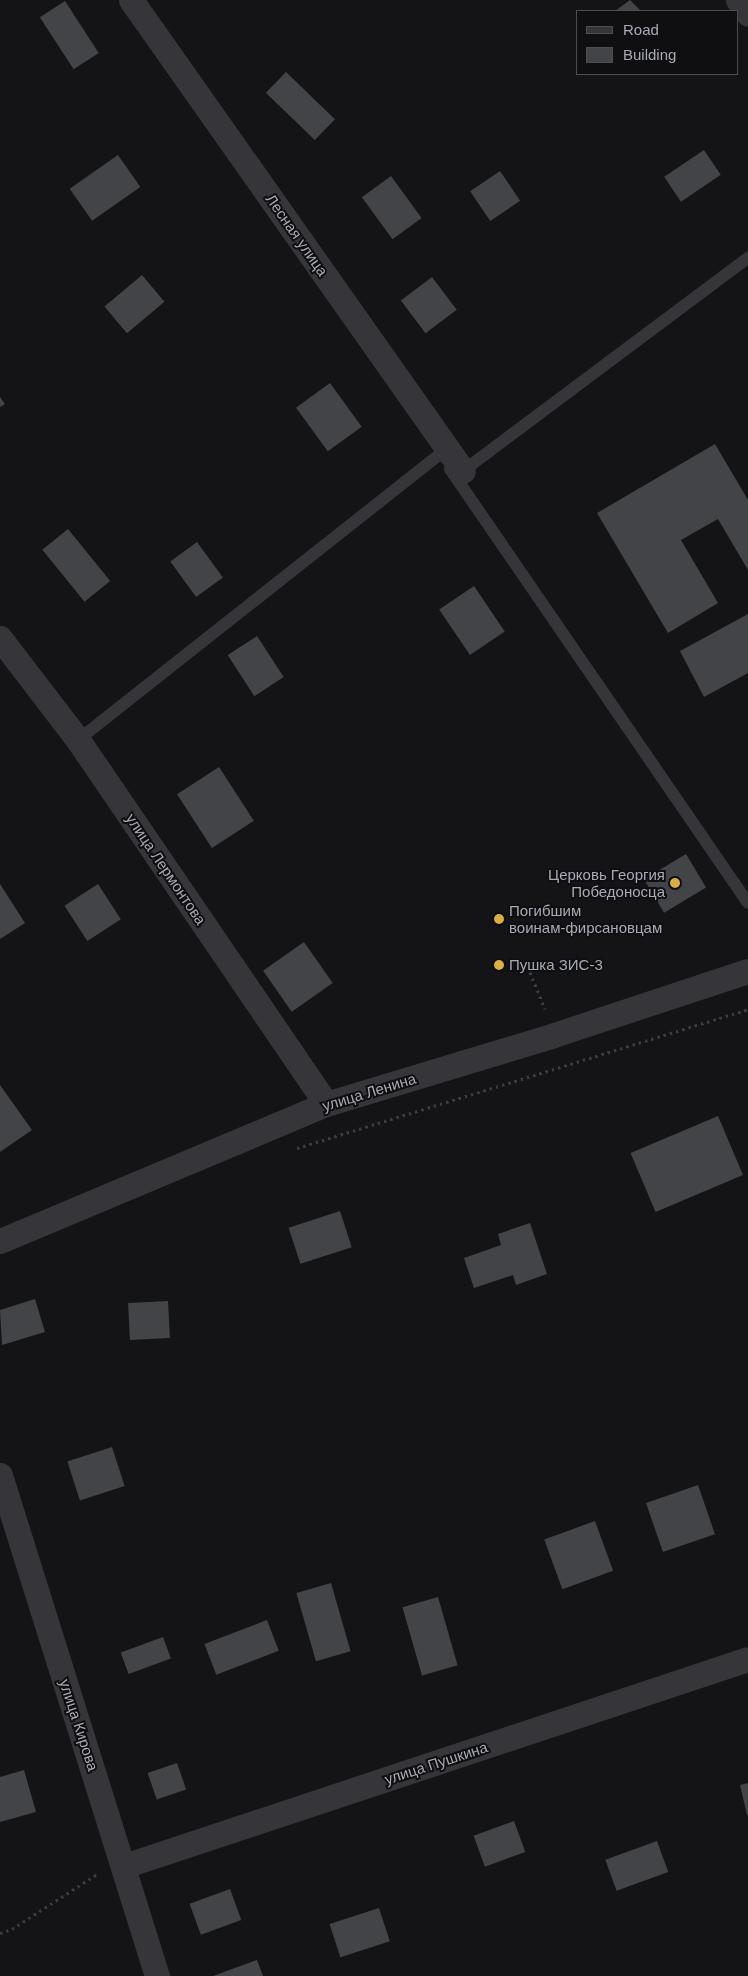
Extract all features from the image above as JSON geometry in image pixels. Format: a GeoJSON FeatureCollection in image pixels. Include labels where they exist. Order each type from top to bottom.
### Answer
{"type":"FeatureCollection","features":[{"type":"Feature","properties":{"kind":"street","name":"Лесная улица"},"geometry":{"type":"LineString","coordinates":[[131,0],[463,471]]}},
{"type":"Feature","properties":{"kind":"street"},"geometry":{"type":"LineString","coordinates":[[738,0],[748,14]]}},
{"type":"Feature","properties":{"kind":"street","name":"улица Лермонтова"},"geometry":{"type":"LineString","coordinates":[[0,638],[78,740],[326,1104]]}},
{"type":"Feature","properties":{"kind":"street","name":"улица Ленина"},"geometry":{"type":"LineString","coordinates":[[0,1241],[326,1104],[554,1036],[748,972]]}},
{"type":"Feature","properties":{"kind":"street","name":"улица Кирова"},"geometry":{"type":"LineString","coordinates":[[0,1475],[157,1976]]}},
{"type":"Feature","properties":{"kind":"street","name":"улица Пушкина"},"geometry":{"type":"LineString","coordinates":[[124,1866],[748,1660]]}},
{"type":"Feature","properties":{"kind":"lane"},"geometry":{"type":"LineString","coordinates":[[440,454],[463,471],[748,258]]}},
{"type":"Feature","properties":{"kind":"lane"},"geometry":{"type":"LineString","coordinates":[[78,740],[440,454]]}},
{"type":"Feature","properties":{"kind":"lane"},"geometry":{"type":"LineString","coordinates":[[440,454],[748,903]]}},
{"type":"Feature","properties":{"kind":"path"},"geometry":{"type":"LineString","coordinates":[[526,960],[554,1036]]}},
{"type":"Feature","properties":{"kind":"path"},"geometry":{"type":"LineString","coordinates":[[296,1149],[748,1009]]}},
{"type":"Feature","properties":{"kind":"path"},"geometry":{"type":"LineString","coordinates":[[0,1933],[12,1929],[100,1872],[124,1866]]}},
{"type":"Feature","properties":{"kind":"building"},"geometry":{"type":"Polygon","coordinates":[[[630,0],[640,10],[616,10],[630,0]]]}},
{"type":"Feature","properties":{"kind":"building"},"geometry":{"type":"Polygon","coordinates":[[[65,1],[99,53],[74,69],[40,17],[65,1]]]}},
{"type":"Feature","properties":{"kind":"building"},"geometry":{"type":"Polygon","coordinates":[[[286,72],[335,119],[315,140],[266,93],[286,72]]]}},
{"type":"Feature","properties":{"kind":"building"},"geometry":{"type":"Polygon","coordinates":[[[704,150],[721,175],[681,202],[664,177],[704,150]]]}},
{"type":"Feature","properties":{"kind":"building"},"geometry":{"type":"Polygon","coordinates":[[[118,155],[140,187],[92,221],[70,189],[118,155]]]}},
{"type":"Feature","properties":{"kind":"building"},"geometry":{"type":"Polygon","coordinates":[[[500,171],[520,201],[490,221],[470,191],[500,171]]]}},
{"type":"Feature","properties":{"kind":"building"},"geometry":{"type":"Polygon","coordinates":[[[391,176],[422,218],[392,239],[362,197],[391,176]]]}},
{"type":"Feature","properties":{"kind":"building"},"geometry":{"type":"Polygon","coordinates":[[[142,275],[164,302],[127,333],[104,306],[142,275]]]}},
{"type":"Feature","properties":{"kind":"building"},"geometry":{"type":"Polygon","coordinates":[[[432,277],[457,310],[426,333],[401,300],[432,277]]]}},
{"type":"Feature","properties":{"kind":"building"},"geometry":{"type":"Polygon","coordinates":[[[330,383],[362,427],[328,451],[296,408],[330,383]]]}},
{"type":"Feature","properties":{"kind":"building"},"geometry":{"type":"Polygon","coordinates":[[[0,397],[5,404],[0,407],[0,397]]]}},
{"type":"Feature","properties":{"kind":"building"},"geometry":{"type":"Polygon","coordinates":[[[715,444],[748,500],[748,570],[718,519],[681,540],[718,603],[668,633],[597,513],[715,444]]]}},
{"type":"Feature","properties":{"kind":"building"},"geometry":{"type":"Polygon","coordinates":[[[68,529],[110,581],[85,602],[42,550],[68,529]]]}},
{"type":"Feature","properties":{"kind":"building"},"geometry":{"type":"Polygon","coordinates":[[[197,542],[223,578],[196,597],[170,561],[197,542]]]}},
{"type":"Feature","properties":{"kind":"building"},"geometry":{"type":"Polygon","coordinates":[[[474,586],[505,632],[470,655],[439,609],[474,586]]]}},
{"type":"Feature","properties":{"kind":"building"},"geometry":{"type":"Polygon","coordinates":[[[748,614],[748,673],[704,697],[680,651],[748,614]]]}},
{"type":"Feature","properties":{"kind":"building"},"geometry":{"type":"Polygon","coordinates":[[[257,636],[284,677],[254,696],[228,655],[257,636]]]}},
{"type":"Feature","properties":{"kind":"building"},"geometry":{"type":"Polygon","coordinates":[[[219,767],[254,821],[212,848],[177,794],[219,767]]]}},
{"type":"Feature","properties":{"kind":"building","name":"Церковь Георгия Победоносца"},"geometry":{"type":"Polygon","coordinates":[[[686,854],[706,887],[664,913],[644,879],[686,854]]]}},
{"type":"Feature","properties":{"kind":"building"},"geometry":{"type":"Polygon","coordinates":[[[0,884],[25,923],[0,939],[0,884]]]}},
{"type":"Feature","properties":{"kind":"building"},"geometry":{"type":"Polygon","coordinates":[[[98,884],[121,919],[87,941],[64,906],[98,884]]]}},
{"type":"Feature","properties":{"kind":"building"},"geometry":{"type":"Polygon","coordinates":[[[304,942],[333,983],[292,1012],[263,971],[304,942]]]}},
{"type":"Feature","properties":{"kind":"building"},"geometry":{"type":"Polygon","coordinates":[[[0,1085],[32,1130],[0,1152],[0,1085]]]}},
{"type":"Feature","properties":{"kind":"building"},"geometry":{"type":"Polygon","coordinates":[[[718,1116],[743,1175],[656,1212],[631,1153],[718,1116]]]}},
{"type":"Feature","properties":{"kind":"building"},"geometry":{"type":"Polygon","coordinates":[[[340,1211],[352,1247],[300,1264],[289,1228],[340,1211]]]}},
{"type":"Feature","properties":{"kind":"building"},"geometry":{"type":"Polygon","coordinates":[[[530,1223],[547,1274],[516,1285],[513,1275],[474,1288],[464,1258],[501,1245],[498,1234],[530,1223]]]}},
{"type":"Feature","properties":{"kind":"building"},"geometry":{"type":"Polygon","coordinates":[[[35,1299],[45,1332],[2,1345],[0,1310],[35,1299]]]}},
{"type":"Feature","properties":{"kind":"building"},"geometry":{"type":"Polygon","coordinates":[[[168,1301],[170,1338],[130,1340],[128,1303],[168,1301]]]}},
{"type":"Feature","properties":{"kind":"building"},"geometry":{"type":"Polygon","coordinates":[[[112,1447],[125,1486],[80,1501],[67,1462],[112,1447]]]}},
{"type":"Feature","properties":{"kind":"building"},"geometry":{"type":"Polygon","coordinates":[[[698,1485],[715,1534],[663,1552],[646,1503],[698,1485]]]}},
{"type":"Feature","properties":{"kind":"building"},"geometry":{"type":"Polygon","coordinates":[[[595,1521],[613,1571],[562,1589],[544,1539],[595,1521]]]}},
{"type":"Feature","properties":{"kind":"building"},"geometry":{"type":"Polygon","coordinates":[[[331,1583],[351,1651],[316,1661],[296,1593],[331,1583]]]}},
{"type":"Feature","properties":{"kind":"building"},"geometry":{"type":"Polygon","coordinates":[[[438,1597],[458,1665],[422,1675],[402,1607],[438,1597]]]}},
{"type":"Feature","properties":{"kind":"building"},"geometry":{"type":"Polygon","coordinates":[[[267,1620],[279,1651],[216,1675],[204,1644],[267,1620]]]}},
{"type":"Feature","properties":{"kind":"building"},"geometry":{"type":"Polygon","coordinates":[[[163,1637],[171,1659],[129,1674],[121,1652],[163,1637]]]}},
{"type":"Feature","properties":{"kind":"building"},"geometry":{"type":"Polygon","coordinates":[[[177,1763],[186,1789],[157,1800],[148,1773],[177,1763]]]}},
{"type":"Feature","properties":{"kind":"building"},"geometry":{"type":"Polygon","coordinates":[[[24,1770],[36,1812],[0,1822],[0,1777],[24,1770]]]}},
{"type":"Feature","properties":{"kind":"building"},"geometry":{"type":"Polygon","coordinates":[[[748,1783],[748,1815],[747,1815],[740,1785],[748,1783]]]}},
{"type":"Feature","properties":{"kind":"building"},"geometry":{"type":"Polygon","coordinates":[[[514,1821],[525,1852],[485,1867],[474,1836],[514,1821]]]}},
{"type":"Feature","properties":{"kind":"building"},"geometry":{"type":"Polygon","coordinates":[[[657,1841],[668,1872],[617,1891],[605,1860],[657,1841]]]}},
{"type":"Feature","properties":{"kind":"building"},"geometry":{"type":"Polygon","coordinates":[[[230,1889],[241,1920],[201,1935],[190,1904],[230,1889]]]}},
{"type":"Feature","properties":{"kind":"building"},"geometry":{"type":"Polygon","coordinates":[[[379,1908],[390,1941],[340,1957],[330,1924],[379,1908]]]}},
{"type":"Feature","properties":{"kind":"building"},"geometry":{"type":"Polygon","coordinates":[[[257,1960],[263,1976],[213,1976],[257,1960]]]}},
{"type":"Feature","properties":{"kind":"place","name":"Церковь Георгия Победоносца"},"geometry":{"type":"Point","coordinates":[675,883]}},
{"type":"Feature","properties":{"kind":"place","name":"Погибшим воинам-фирсановцам"},"geometry":{"type":"Point","coordinates":[499,919]}},
{"type":"Feature","properties":{"kind":"place","name":"Пушка ЗИС-3"},"geometry":{"type":"Point","coordinates":[499,965]}}]}
